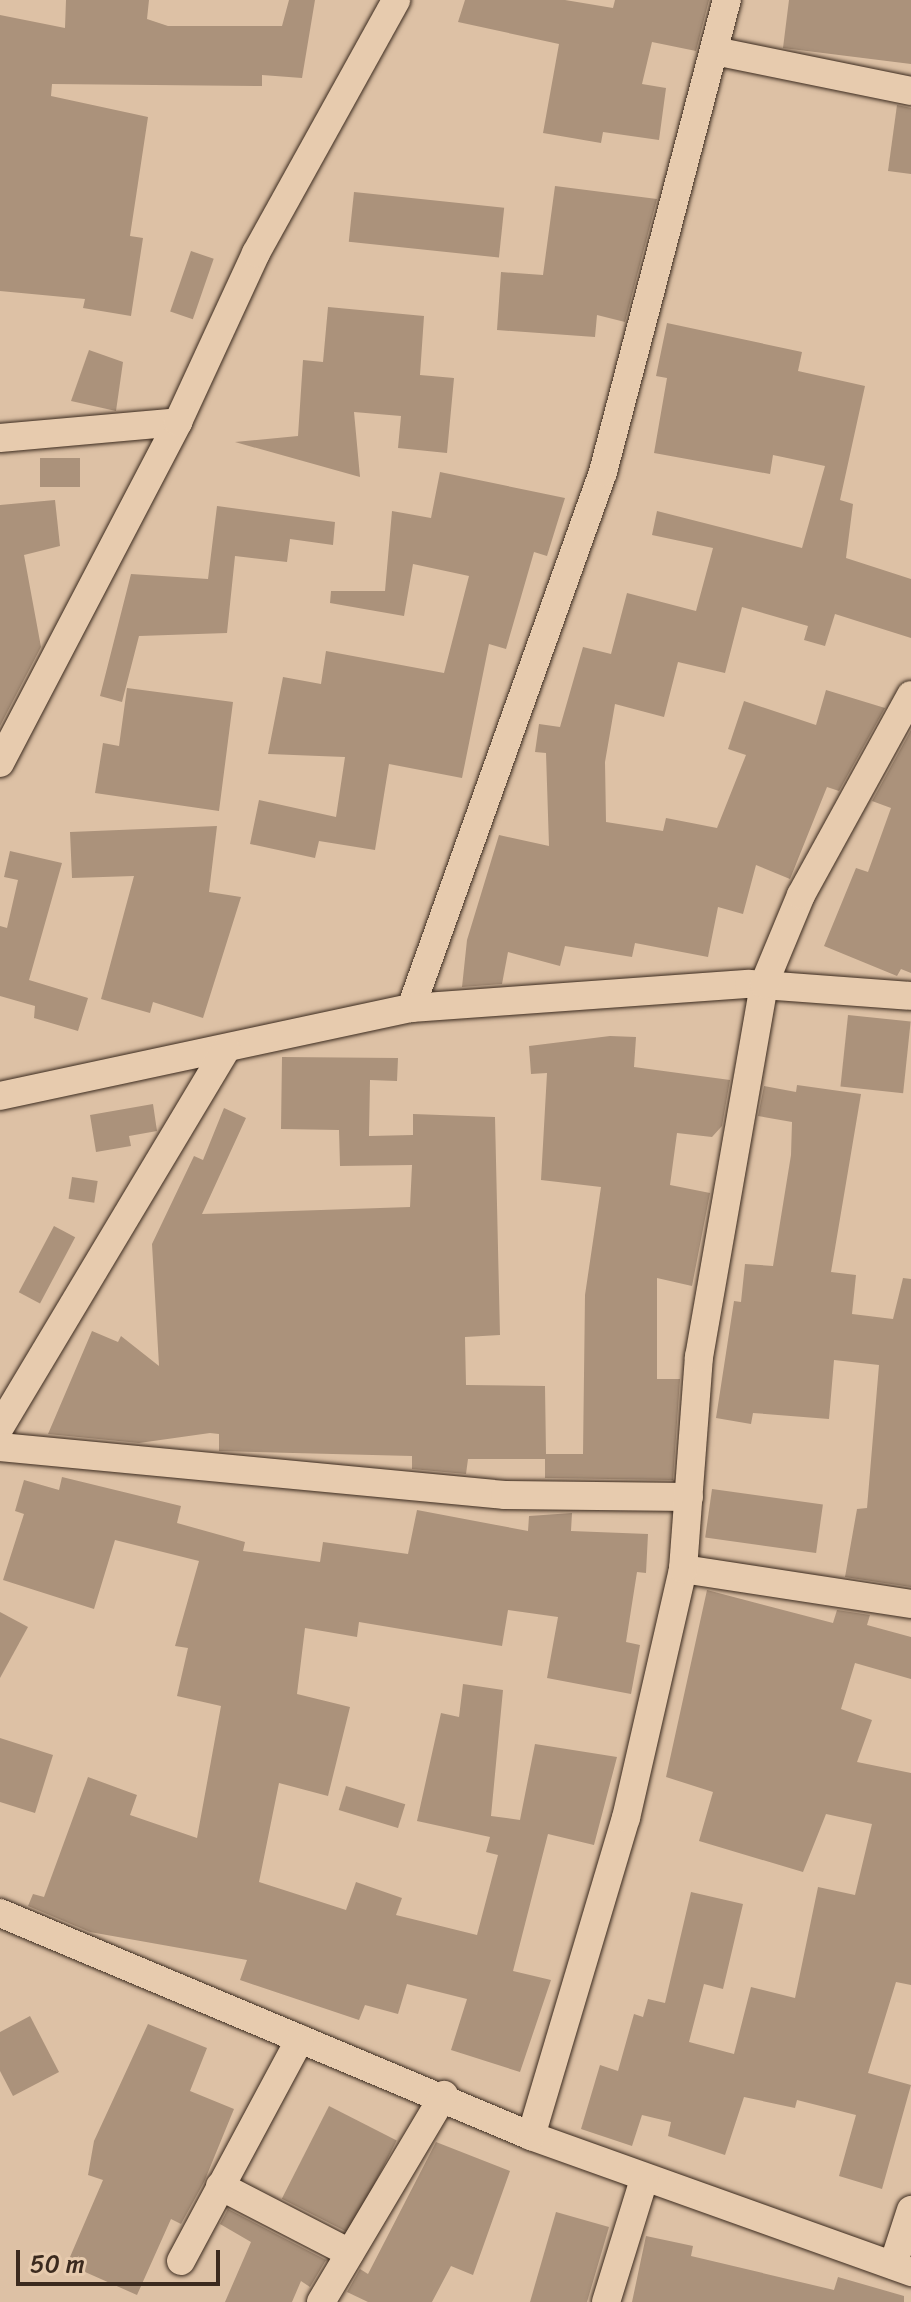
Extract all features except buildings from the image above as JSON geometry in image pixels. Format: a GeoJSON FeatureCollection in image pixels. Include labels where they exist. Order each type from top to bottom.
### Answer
{"type":"FeatureCollection","features":[{"type":"Feature","properties":{"kind":"street"},"geometry":{"type":"LineString","coordinates":[[0,763],[178,422],[256,253],[396,0]]}},
{"type":"Feature","properties":{"kind":"street"},"geometry":{"type":"LineString","coordinates":[[411,1008],[603,472],[727,0]]}},
{"type":"Feature","properties":{"kind":"street"},"geometry":{"type":"LineString","coordinates":[[715,51],[911,91]]}},
{"type":"Feature","properties":{"kind":"street"},"geometry":{"type":"LineString","coordinates":[[0,438],[178,422]]}},
{"type":"Feature","properties":{"kind":"street"},"geometry":{"type":"LineString","coordinates":[[531,2136],[626,1818],[683,1569],[699,1357],[764,984],[801,895],[911,695]]}},
{"type":"Feature","properties":{"kind":"street"},"geometry":{"type":"LineString","coordinates":[[0,1096],[411,1008],[764,984],[911,996]]}},
{"type":"Feature","properties":{"kind":"street"},"geometry":{"type":"LineString","coordinates":[[0,1427],[226,1049]]}},
{"type":"Feature","properties":{"kind":"street"},"geometry":{"type":"LineString","coordinates":[[0,1447],[505,1495],[689,1497]]}},
{"type":"Feature","properties":{"kind":"street"},"geometry":{"type":"LineString","coordinates":[[683,1569],[911,1604]]}},
{"type":"Feature","properties":{"kind":"street"},"geometry":{"type":"LineString","coordinates":[[0,1913],[300,2039],[444,2095],[531,2136],[902,2269],[911,2210]]}},
{"type":"Feature","properties":{"kind":"street"},"geometry":{"type":"LineString","coordinates":[[181,2261],[300,2039]]}},
{"type":"Feature","properties":{"kind":"street"},"geometry":{"type":"LineString","coordinates":[[321,2302],[444,2095]]}},
{"type":"Feature","properties":{"kind":"street"},"geometry":{"type":"LineString","coordinates":[[606,2302],[644,2179]]}},
{"type":"Feature","properties":{"kind":"street"},"geometry":{"type":"LineString","coordinates":[[220,2186],[350,2253]]}}]}
